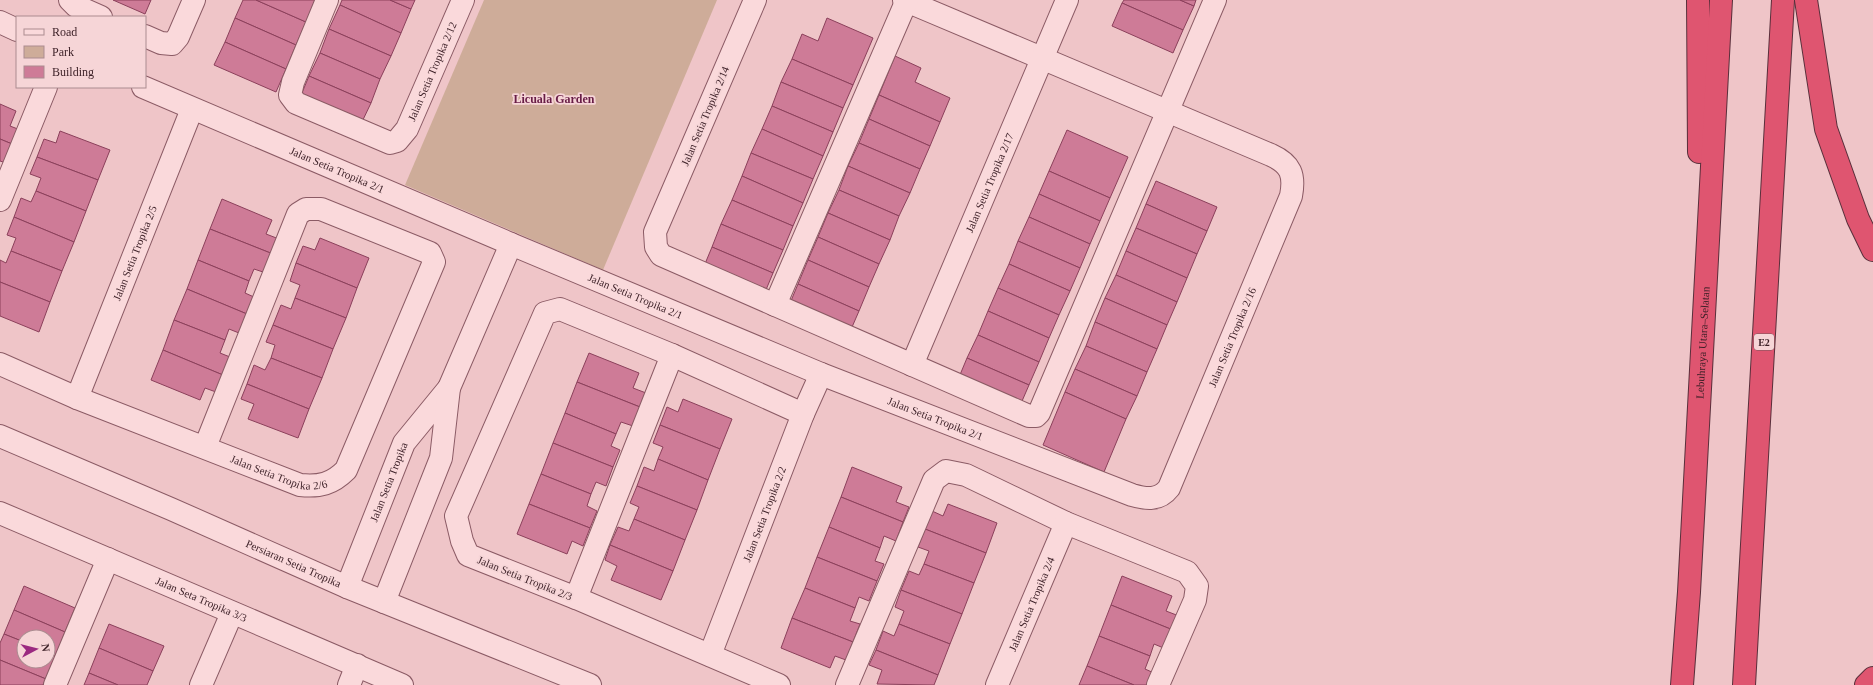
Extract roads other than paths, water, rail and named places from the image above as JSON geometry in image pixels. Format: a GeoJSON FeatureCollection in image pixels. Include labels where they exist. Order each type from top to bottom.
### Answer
{"type":"FeatureCollection","features":[{"type":"Feature","properties":{"kind":"highway"},"geometry":{"type":"LineString","coordinates":[[1698,0],[1700,379]]}},
{"type":"Feature","properties":{"kind":"highway","name":"Lebuhraya Utara–Selatan"},"geometry":{"type":"LineString","coordinates":[[1682,685],[1689,592],[1722,0]]}},
{"type":"Feature","properties":{"kind":"highway","name":"E2"},"geometry":{"type":"LineString","coordinates":[[1744,685],[1783,0]]}},
{"type":"Feature","properties":{"kind":"highway"},"geometry":{"type":"LineString","coordinates":[[1806,0],[1826,129],[1858,219],[1873,250]]}},
{"type":"Feature","properties":{"kind":"highway"},"geometry":{"type":"LineString","coordinates":[[1866,685],[1873,678]]}},
{"type":"Feature","properties":{"kind":"street"},"geometry":{"type":"LineString","coordinates":[[70,0],[76,6],[99,16]]}},
{"type":"Feature","properties":{"kind":"street"},"geometry":{"type":"LineString","coordinates":[[146,36],[161,43],[172,44],[178,37],[194,0]]}},
{"type":"Feature","properties":{"kind":"street","name":"Jalan Setia Tropika 2/12"},"geometry":{"type":"LineString","coordinates":[[328,0],[292,82],[290,95],[296,103],[384,142],[397,141],[407,129],[463,0]]}},
{"type":"Feature","properties":{"kind":"street","name":"Jalan Setia Tropika 2/14"},"geometry":{"type":"LineString","coordinates":[[756,0],[655,232],[656,247],[661,255],[775,305]]}},
{"type":"Feature","properties":{"kind":"street"},"geometry":{"type":"LineString","coordinates":[[906,0],[775,305],[1029,416],[1036,416],[1216,0]]}},
{"type":"Feature","properties":{"kind":"street","name":"Jalan Setia Tropika 2/16"},"geometry":{"type":"LineString","coordinates":[[906,0],[1283,160],[1289,169],[1294,183],[1288,203],[1169,488],[1164,495],[1155,498],[1144,498],[1132,495]]}},
{"type":"Feature","properties":{"kind":"street","name":"Jalan Setia Tropika 2/17"},"geometry":{"type":"LineString","coordinates":[[912,365],[1066,0]]}},
{"type":"Feature","properties":{"kind":"street"},"geometry":{"type":"LineString","coordinates":[[0,22],[16,30]]}},
{"type":"Feature","properties":{"kind":"street"},"geometry":{"type":"LineString","coordinates":[[0,200],[46,88]]}},
{"type":"Feature","properties":{"kind":"street","name":"Jalan Setia Tropika 2/1"},"geometry":{"type":"LineString","coordinates":[[145,88],[821,374],[1132,495]]}},
{"type":"Feature","properties":{"kind":"street","name":"Jalan Setia Tropika 2/5"},"geometry":{"type":"LineString","coordinates":[[77,398],[192,109]]}},
{"type":"Feature","properties":{"kind":"street","name":"Jalan Setia Tropika 2/6"},"geometry":{"type":"LineString","coordinates":[[0,364],[77,398],[300,485],[313,486],[337,479],[346,470],[434,262],[430,253],[321,209],[306,210],[298,214],[205,447]]}},
{"type":"Feature","properties":{"kind":"street","name":"Jalan Setia Tropika"},"geometry":{"type":"LineString","coordinates":[[347,587],[404,443],[449,388],[511,244]]}},
{"type":"Feature","properties":{"kind":"street","name":"Jalan Setia Tropika 2/3"},"geometry":{"type":"LineString","coordinates":[[672,355],[552,311],[456,516],[462,541],[468,555],[576,598],[779,685]]}},
{"type":"Feature","properties":{"kind":"street"},"geometry":{"type":"LineString","coordinates":[[576,598],[672,355],[803,414]]}},
{"type":"Feature","properties":{"kind":"street","name":"Jalan Setia Tropika 2/2"},"geometry":{"type":"LineString","coordinates":[[710,655],[803,414],[821,374]]}},
{"type":"Feature","properties":{"kind":"street","name":"Jalan Setia Tropika"},"geometry":{"type":"LineString","coordinates":[[384,602],[441,458],[449,388]]}},
{"type":"Feature","properties":{"kind":"street","name":"Persiaran Setia Tropika"},"geometry":{"type":"LineString","coordinates":[[0,436],[171,509],[347,587],[590,685]]}},
{"type":"Feature","properties":{"kind":"street"},"geometry":{"type":"LineString","coordinates":[[847,685],[934,480],[946,471],[966,475],[1066,523],[1187,572],[1197,586],[1195,600],[1158,685]]}},
{"type":"Feature","properties":{"kind":"street","name":"Jalan Seta Tropika 3/3"},"geometry":{"type":"LineString","coordinates":[[0,512],[232,613],[353,675],[402,685]]}},
{"type":"Feature","properties":{"kind":"street","name":"Jalan Setia Tropika 2/4"},"geometry":{"type":"LineString","coordinates":[[997,685],[1066,523]]}},
{"type":"Feature","properties":{"kind":"street"},"geometry":{"type":"LineString","coordinates":[[55,685],[108,559]]}},
{"type":"Feature","properties":{"kind":"street"},"geometry":{"type":"LineString","coordinates":[[201,685],[232,613]]}},
{"type":"Feature","properties":{"kind":"district","name":"Licuala Garden"},"geometry":{"type":"Point","coordinates":[554,99]}}]}
